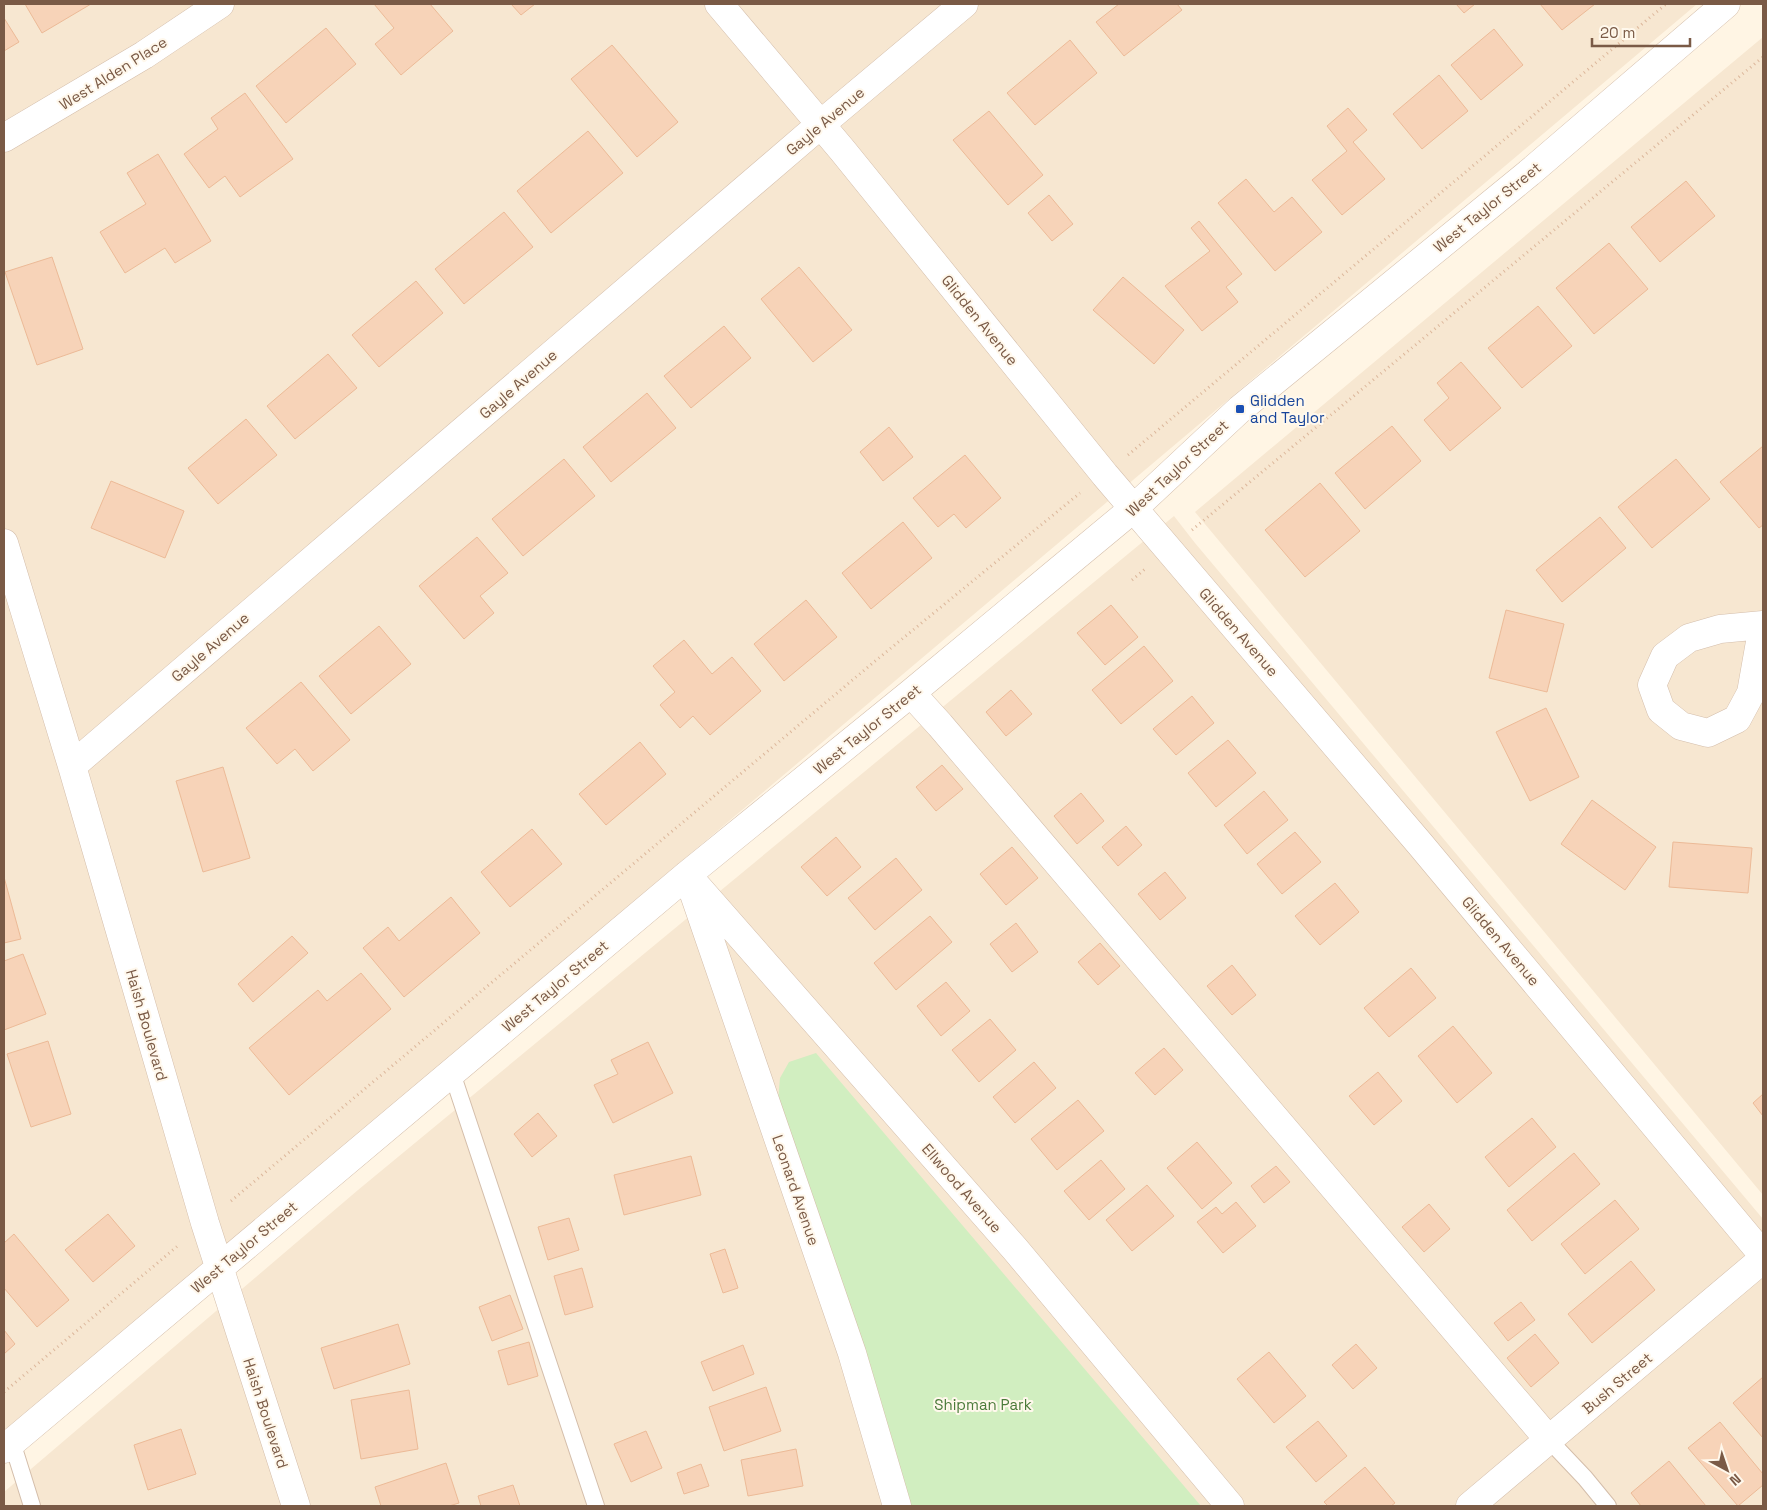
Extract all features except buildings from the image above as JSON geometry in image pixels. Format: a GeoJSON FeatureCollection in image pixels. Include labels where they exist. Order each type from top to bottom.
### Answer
{"type":"FeatureCollection","features":[{"type":"Feature","properties":{"kind":"street","name":"West Alden Place"},"geometry":{"type":"LineString","coordinates":[[4,138],[144,56],[220,4]]}},
{"type":"Feature","properties":{"kind":"street","name":"Glidden Avenue"},"geometry":{"type":"LineString","coordinates":[[719,4],[821,124],[1105,474],[1420,844],[1763,1257]]}},
{"type":"Feature","properties":{"kind":"street","name":"Gayle Avenue"},"geometry":{"type":"LineString","coordinates":[[72,766],[821,124],[964,4]]}},
{"type":"Feature","properties":{"kind":"street","name":"West Taylor Street"},"geometry":{"type":"LineString","coordinates":[[8,1445],[688,875],[1134,508],[1240,409],[1529,173],[1726,4]]}},
{"type":"Feature","properties":{"kind":"street","name":"Haish Boulevard"},"geometry":{"type":"LineString","coordinates":[[4,543],[72,766],[205,1223],[296,1506]]}},
{"type":"Feature","properties":{"kind":"street"},"geometry":{"type":"LineString","coordinates":[[1763,625],[1751,693],[1737,719],[1708,733],[1681,726],[1661,710],[1652,686],[1665,656],[1689,638],[1720,629],[1763,625]]}},
{"type":"Feature","properties":{"kind":"street"},"geometry":{"type":"LineString","coordinates":[[911,693],[1549,1440]]}},
{"type":"Feature","properties":{"kind":"street","name":"Leonard Avenue"},"geometry":{"type":"LineString","coordinates":[[688,875],[852,1353],[897,1506]]}},
{"type":"Feature","properties":{"kind":"street","name":"Ellwood Avenue"},"geometry":{"type":"LineString","coordinates":[[688,875],[1015,1249],[1230,1506]]}},
{"type":"Feature","properties":{"kind":"street","name":"Bush Street"},"geometry":{"type":"LineString","coordinates":[[1470,1506],[1763,1257]]}},
{"type":"Feature","properties":{"kind":"lane"},"geometry":{"type":"LineString","coordinates":[[452,1073],[596,1506]]}},
{"type":"Feature","properties":{"kind":"lane"},"geometry":{"type":"LineString","coordinates":[[1549,1440],[1585,1478],[1608,1506]]}},
{"type":"Feature","properties":{"kind":"lane"},"geometry":{"type":"LineString","coordinates":[[8,1445],[32,1506]]}},
{"type":"Feature","properties":{"kind":"path"},"geometry":{"type":"LineString","coordinates":[[4,1392],[866,669],[1105,474],[1666,4]]}},
{"type":"Feature","properties":{"kind":"path"},"geometry":{"type":"LineString","coordinates":[[1132,580],[1763,57]]}},
{"type":"Feature","properties":{"kind":"shaded area"},"geometry":{"type":"Polygon","coordinates":[[[4,4],[1697,4],[4,1433],[4,4]]]}},
{"type":"Feature","properties":{"kind":"shaded area"},"geometry":{"type":"Polygon","coordinates":[[[1763,37],[1763,1195],[1195,512],[1763,37]]]}},
{"type":"Feature","properties":{"kind":"shaded area"},"geometry":{"type":"Polygon","coordinates":[[[1174,516],[1763,1219],[1763,1506],[4,1506],[4,1492],[358,1190],[1174,516]]]}},
{"type":"Feature","properties":{"kind":"green space","name":"Shipman Park"},"geometry":{"type":"Polygon","coordinates":[[[816,1053],[1201,1506],[911,1506],[778,1101],[780,1078],[789,1062],[816,1053]]]}},
{"type":"Feature","properties":{"kind":"place","name":"Glidden and Taylor"},"geometry":{"type":"Point","coordinates":[1240,409]}}]}
